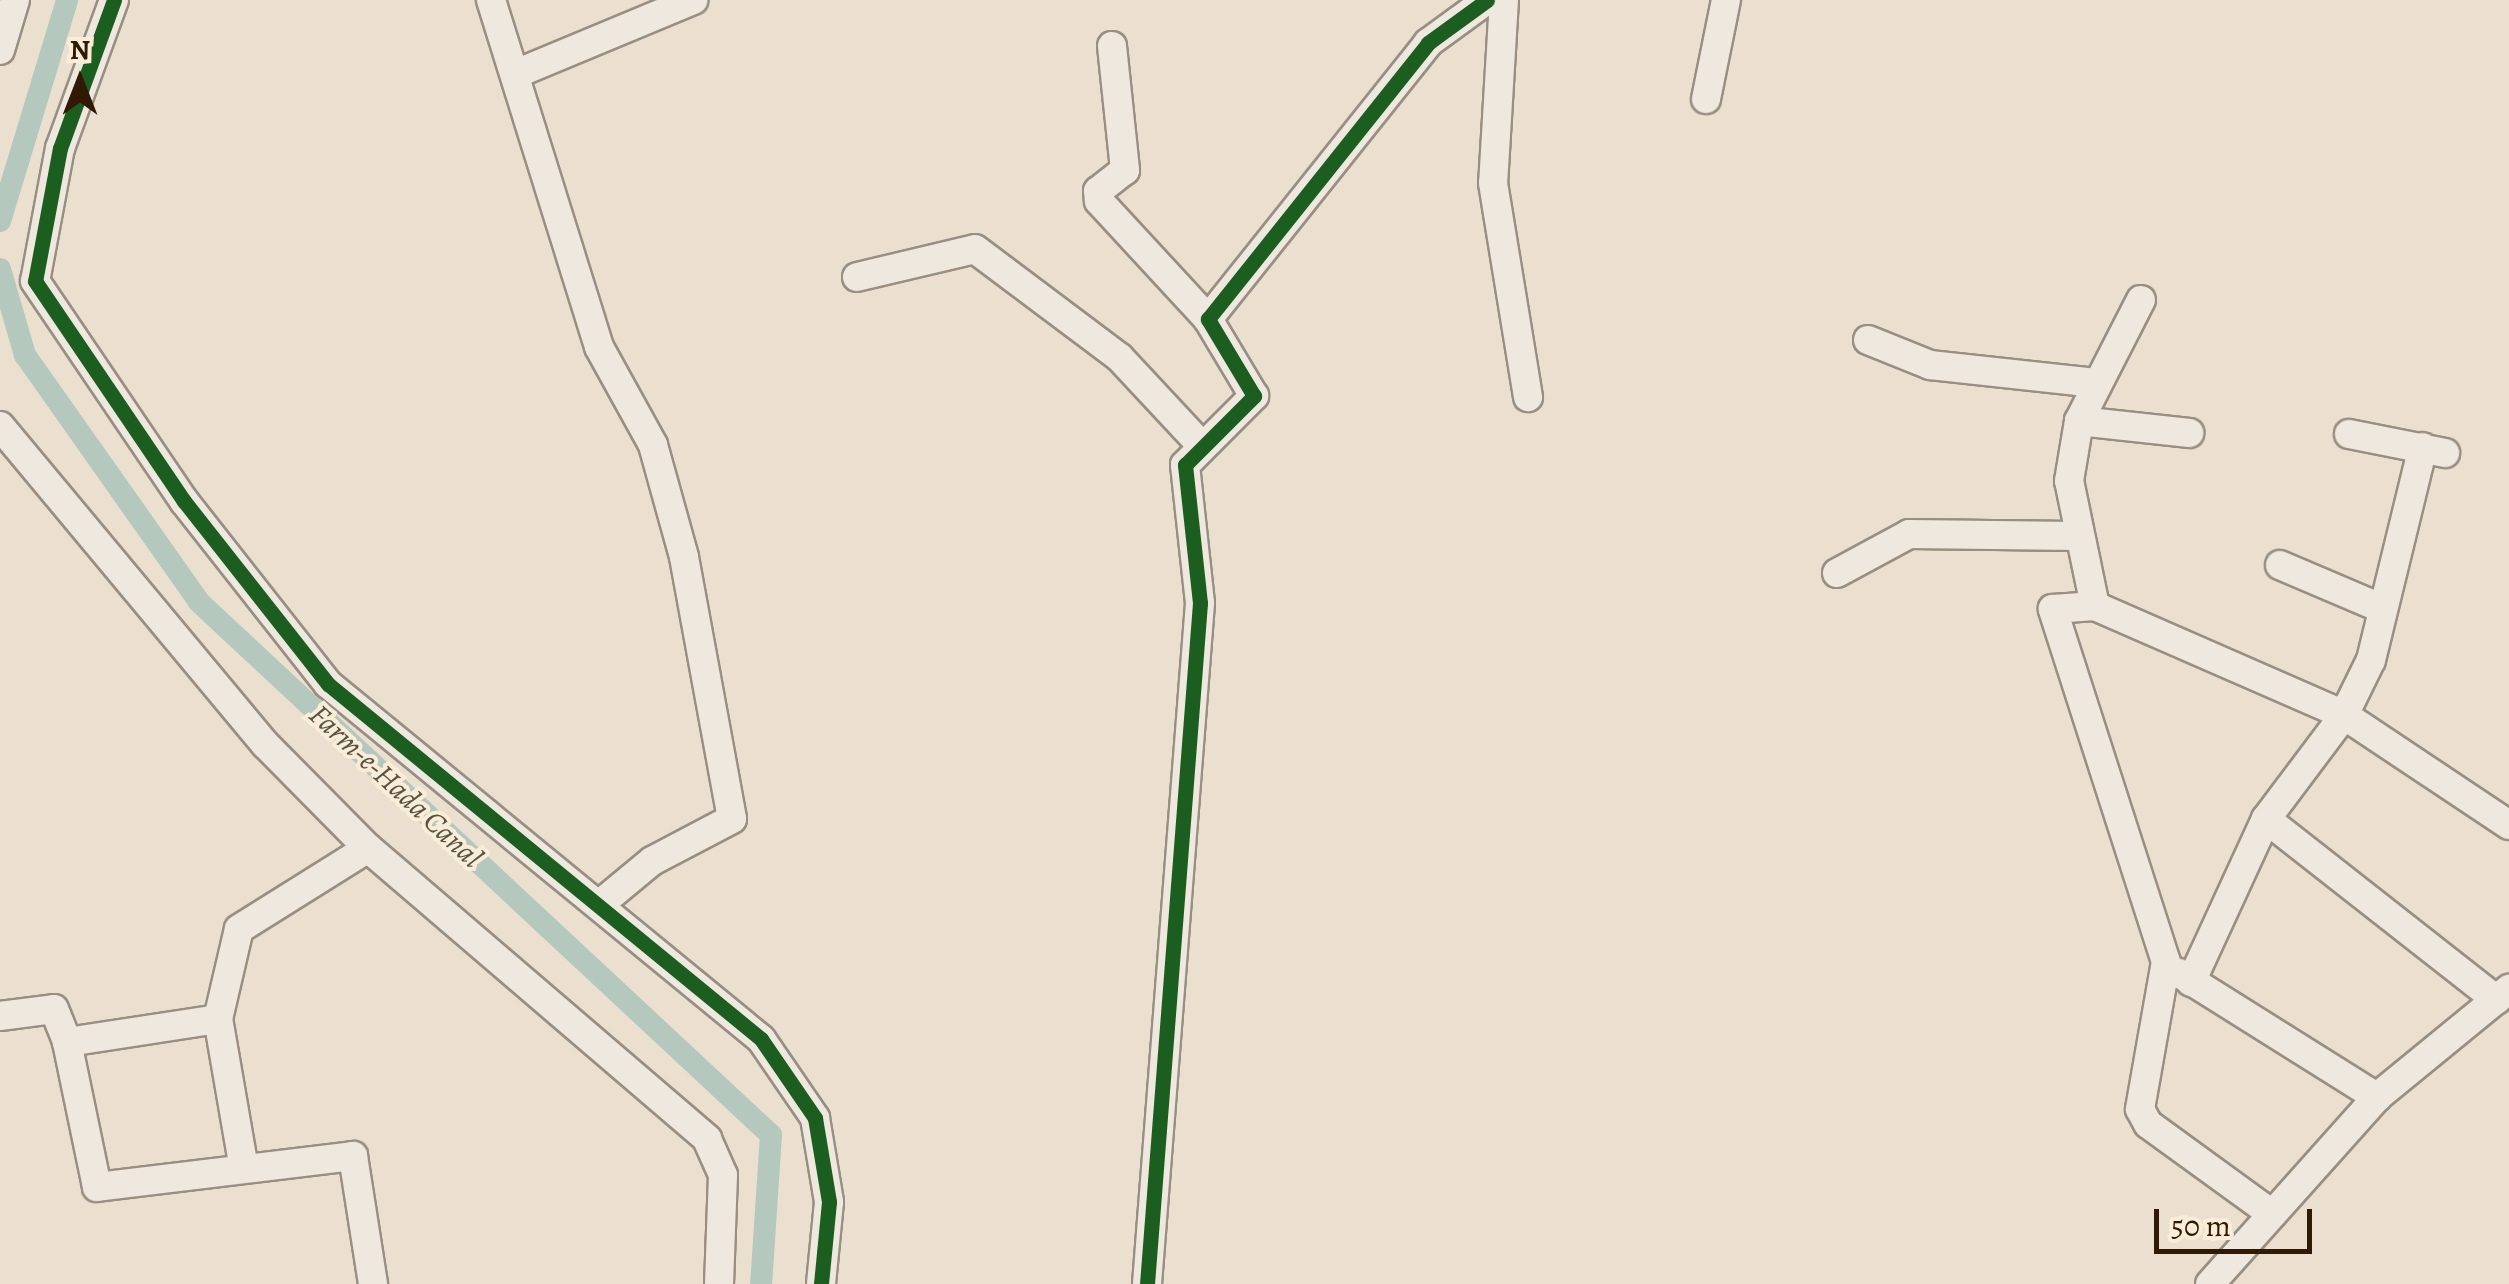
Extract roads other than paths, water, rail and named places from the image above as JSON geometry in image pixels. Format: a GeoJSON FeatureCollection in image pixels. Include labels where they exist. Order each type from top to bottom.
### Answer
{"type":"FeatureCollection","features":[{"type":"Feature","properties":{"kind":"street"},"geometry":{"type":"LineString","coordinates":[[0,50],[15,0]]}},
{"type":"Feature","properties":{"kind":"street"},"geometry":{"type":"LineString","coordinates":[[114,0],[60,148],[35,281],[184,501],[328,684],[760,1039],[816,1118],[829,1202],[821,1284]]}},
{"type":"Feature","properties":{"kind":"street"},"geometry":{"type":"LineString","coordinates":[[491,0],[518,73],[600,347],[653,445],[684,557],[732,819],[652,861],[600,904]]}},
{"type":"Feature","properties":{"kind":"street"},"geometry":{"type":"LineString","coordinates":[[518,73],[692,0]]}},
{"type":"Feature","properties":{"kind":"street"},"geometry":{"type":"LineString","coordinates":[[1208,319],[1428,43],[1487,0]]}},
{"type":"Feature","properties":{"kind":"street"},"geometry":{"type":"LineString","coordinates":[[1504,0],[1493,183],[1528,398]]}},
{"type":"Feature","properties":{"kind":"street"},"geometry":{"type":"LineString","coordinates":[[1706,99],[1726,0]]}},
{"type":"Feature","properties":{"kind":"street"},"geometry":{"type":"LineString","coordinates":[[1112,46],[1125,170],[1098,191],[1099,202],[1208,319],[1254,396],[1184,464],[1200,603],[1147,1284]]}},
{"type":"Feature","properties":{"kind":"street"},"geometry":{"type":"LineString","coordinates":[[856,277],[975,249],[1120,358],[1201,444]]}},
{"type":"Feature","properties":{"kind":"street"},"geometry":{"type":"LineString","coordinates":[[2096,606],[2076,536],[2069,481],[2080,421],[2141,300]]}},
{"type":"Feature","properties":{"kind":"street"},"geometry":{"type":"LineString","coordinates":[[1868,340],[1957,370],[2096,383]]}},
{"type":"Feature","properties":{"kind":"street"},"geometry":{"type":"LineString","coordinates":[[2080,421],[2189,433]]}},
{"type":"Feature","properties":{"kind":"street"},"geometry":{"type":"LineString","coordinates":[[0,426],[266,746],[368,848],[707,1139],[723,1175],[719,1284]]}},
{"type":"Feature","properties":{"kind":"street"},"geometry":{"type":"LineString","coordinates":[[2190,982],[2266,819],[2344,715],[2371,660],[2382,608],[2434,450],[2349,434]]}},
{"type":"Feature","properties":{"kind":"street"},"geometry":{"type":"LineString","coordinates":[[1837,573],[1909,534],[2076,536]]}},
{"type":"Feature","properties":{"kind":"street"},"geometry":{"type":"LineString","coordinates":[[2280,564],[2382,608]]}},
{"type":"Feature","properties":{"kind":"street"},"geometry":{"type":"LineString","coordinates":[[2272,1214],[2140,1109],[2166,962],[2053,609],[2096,606],[2344,715],[2509,824]]}},
{"type":"Feature","properties":{"kind":"street"},"geometry":{"type":"LineString","coordinates":[[2220,1280],[2272,1214],[2377,1098],[2503,994],[2266,819]]}},
{"type":"Feature","properties":{"kind":"street"},"geometry":{"type":"LineString","coordinates":[[243,1163],[218,1020],[239,929],[368,848]]}},
{"type":"Feature","properties":{"kind":"street"},"geometry":{"type":"LineString","coordinates":[[2166,962],[2190,982],[2377,1098]]}},
{"type":"Feature","properties":{"kind":"street"},"geometry":{"type":"LineString","coordinates":[[0,1016],[54,1009],[67,1042],[97,1187],[243,1163],[352,1156],[373,1284]]}},
{"type":"Feature","properties":{"kind":"street"},"geometry":{"type":"LineString","coordinates":[[67,1042],[218,1020]]}},
{"type":"Feature","properties":{"kind":"waterway","name":"Farm-e-Hada Canal"},"geometry":{"type":"LineString","coordinates":[[0,221],[67,0]]}},
{"type":"Feature","properties":{"kind":"waterway","name":"Farm-e-Hada Canal"},"geometry":{"type":"LineString","coordinates":[[0,269],[25,355],[199,602],[771,1135],[761,1284]]}}]}
